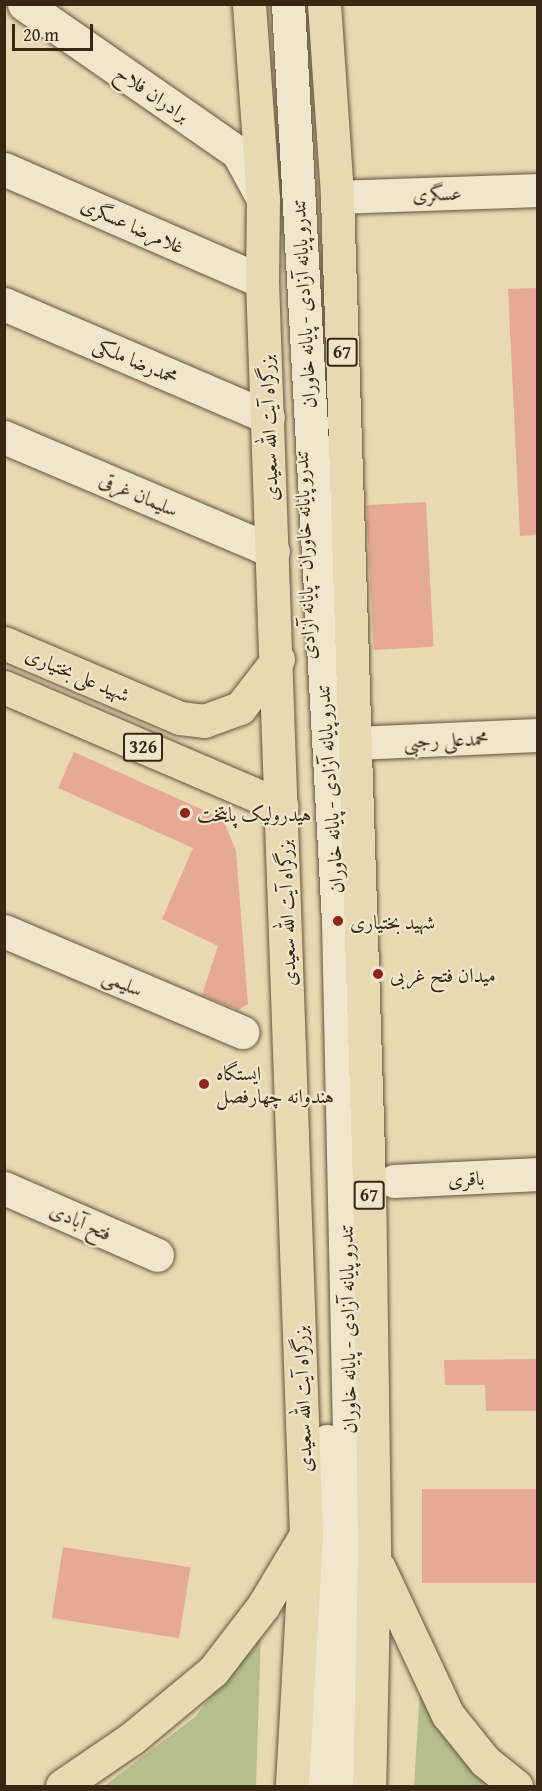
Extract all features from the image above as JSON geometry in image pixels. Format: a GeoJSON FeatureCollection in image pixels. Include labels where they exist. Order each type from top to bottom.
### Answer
{"type":"FeatureCollection","features":[{"type":"Feature","properties":{"kind":"main road","name":"بزرگراه آیت الله سعیدی"},"geometry":{"type":"LineString","coordinates":[[249,4],[263,199],[262,281],[278,659],[306,1534],[292,1786]]}},
{"type":"Feature","properties":{"kind":"main road","name":"67"},"geometry":{"type":"LineString","coordinates":[[324,4],[337,197],[354,743],[351,1568],[369,1786]]}},
{"type":"Feature","properties":{"kind":"main road","name":"شهید علی بختیاری"},"geometry":{"type":"LineString","coordinates":[[4,643],[180,718],[222,717],[253,697],[278,659]]}},
{"type":"Feature","properties":{"kind":"main road","name":"شهید علی بختیاری"},"geometry":{"type":"LineString","coordinates":[[4,687],[282,806]]}},
{"type":"Feature","properties":{"kind":"main road"},"geometry":{"type":"LineString","coordinates":[[62,1786],[168,1711],[213,1671],[263,1606],[306,1534]]}},
{"type":"Feature","properties":{"kind":"main road"},"geometry":{"type":"LineString","coordinates":[[351,1568],[448,1715],[484,1761],[516,1786]]}},
{"type":"Feature","properties":{"kind":"street","name":"برادران فلاح"},"geometry":{"type":"LineString","coordinates":[[24,4],[238,153],[263,199]]}},
{"type":"Feature","properties":{"kind":"street","name":"تندرو پایانه خاوران - پایانه آزادی"},"geometry":{"type":"LineString","coordinates":[[280,4],[322,990],[351,1568]]}},
{"type":"Feature","properties":{"kind":"street","name":"تندرو پایانه آزادی - پایانه خاوران"},"geometry":{"type":"LineString","coordinates":[[288,4],[338,921],[351,1568]]}},
{"type":"Feature","properties":{"kind":"street","name":"غلامرضا عسگری"},"geometry":{"type":"LineString","coordinates":[[4,168],[262,281]]}},
{"type":"Feature","properties":{"kind":"street","name":"عسگری"},"geometry":{"type":"LineString","coordinates":[[337,197],[537,190]]}},
{"type":"Feature","properties":{"kind":"street","name":"محمدرضا ملکی"},"geometry":{"type":"LineString","coordinates":[[4,304],[268,417]]}},
{"type":"Feature","properties":{"kind":"street","name":"سلیمان غرقی"},"geometry":{"type":"LineString","coordinates":[[4,437],[273,551]]}},
{"type":"Feature","properties":{"kind":"street","name":"محمدعلی رجبی"},"geometry":{"type":"LineString","coordinates":[[354,743],[537,735]]}},
{"type":"Feature","properties":{"kind":"street","name":"سلیمی"},"geometry":{"type":"LineString","coordinates":[[4,932],[242,1032]]}},
{"type":"Feature","properties":{"kind":"street","name":"باقری"},"geometry":{"type":"LineString","coordinates":[[394,1181],[537,1174]]}},
{"type":"Feature","properties":{"kind":"street","name":"فتح آبادی"},"geometry":{"type":"LineString","coordinates":[[4,1188],[157,1255]]}},
{"type":"Feature","properties":{"kind":"street"},"geometry":{"type":"LineString","coordinates":[[317,1786],[351,1568]]}},
{"type":"Feature","properties":{"kind":"street"},"geometry":{"type":"LineString","coordinates":[[342,1786],[351,1568]]}},
{"type":"Feature","properties":{"kind":"green space"},"geometry":{"type":"Polygon","coordinates":[[[261,1632],[256,1786],[104,1786],[195,1717],[261,1632]]]}},
{"type":"Feature","properties":{"kind":"green space"},"geometry":{"type":"Polygon","coordinates":[[[420,1689],[494,1786],[414,1786],[420,1689]]]}},
{"type":"Feature","properties":{"kind":"building"},"geometry":{"type":"Polygon","coordinates":[[[537,288],[537,535],[520,536],[508,289],[537,288]]]}},
{"type":"Feature","properties":{"kind":"building"},"geometry":{"type":"Polygon","coordinates":[[[426,502],[434,647],[374,650],[366,505],[426,502]]]}},
{"type":"Feature","properties":{"kind":"building"},"geometry":{"type":"Polygon","coordinates":[[[74,752],[223,819],[236,851],[248,1004],[238,1010],[202,995],[218,946],[162,919],[193,848],[58,788],[74,752]]]}},
{"type":"Feature","properties":{"kind":"building"},"geometry":{"type":"Polygon","coordinates":[[[537,1359],[537,1411],[486,1411],[485,1385],[445,1385],[444,1360],[537,1359]]]}},
{"type":"Feature","properties":{"kind":"building"},"geometry":{"type":"Polygon","coordinates":[[[422,1489],[537,1489],[537,1583],[422,1583],[422,1489]]]}},
{"type":"Feature","properties":{"kind":"building"},"geometry":{"type":"Polygon","coordinates":[[[63,1547],[190,1567],[179,1638],[52,1618],[63,1547]]]}},
{"type":"Feature","properties":{"kind":"place","name":"هیدرولیک پایتخت"},"geometry":{"type":"Point","coordinates":[185,813]}},
{"type":"Feature","properties":{"kind":"place","name":"شهید بختیاری"},"geometry":{"type":"Point","coordinates":[338,921]}},
{"type":"Feature","properties":{"kind":"place","name":"میدان فتح غربی"},"geometry":{"type":"Point","coordinates":[378,974]}},
{"type":"Feature","properties":{"kind":"place","name":"ایستگاه هندوانه چهارفصل"},"geometry":{"type":"Point","coordinates":[204,1084]}}]}
